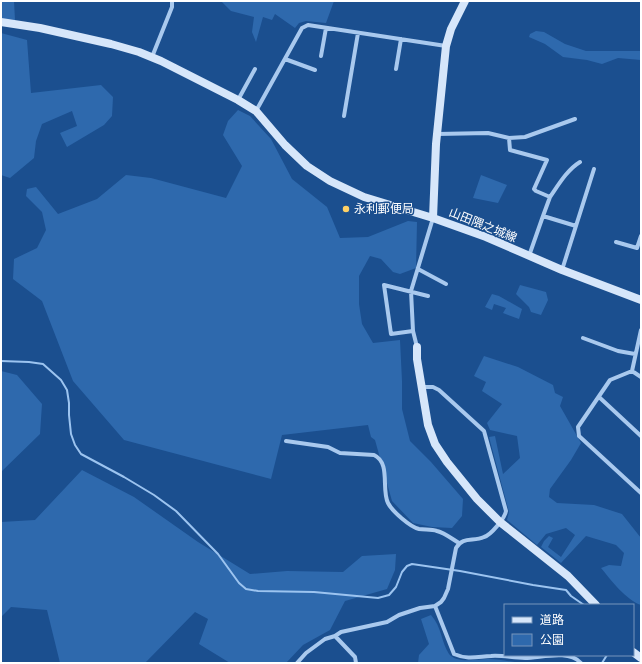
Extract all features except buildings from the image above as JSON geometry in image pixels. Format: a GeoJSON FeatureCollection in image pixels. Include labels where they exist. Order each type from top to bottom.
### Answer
{"type":"FeatureCollection","features":[{"type":"Feature","properties":{"kind":"street"},"geometry":{"type":"LineString","coordinates":[[152,57],[172,7],[172,1]]}},
{"type":"Feature","properties":{"kind":"street","name":"山田隈之城線"},"geometry":{"type":"LineString","coordinates":[[465,1],[451,29],[446,46],[437,134],[434,218],[486,237],[562,270],[641,300]]}},
{"type":"Feature","properties":{"kind":"street"},"geometry":{"type":"LineString","coordinates":[[1,22],[40,28],[111,44],[152,57],[238,100],[256,111],[285,145],[308,166],[330,181],[364,197],[434,218],[411,292],[413,331],[417,347],[421,387],[428,425],[435,444],[447,462],[477,498],[500,522],[568,576],[595,604]]}},
{"type":"Feature","properties":{"kind":"street"},"geometry":{"type":"LineString","coordinates":[[256,111],[302,28],[308,25],[446,46]]}},
{"type":"Feature","properties":{"kind":"street"},"geometry":{"type":"LineString","coordinates":[[321,56],[326,28]]}},
{"type":"Feature","properties":{"kind":"street"},"geometry":{"type":"LineString","coordinates":[[344,116],[358,33]]}},
{"type":"Feature","properties":{"kind":"street"},"geometry":{"type":"LineString","coordinates":[[396,69],[401,39]]}},
{"type":"Feature","properties":{"kind":"street"},"geometry":{"type":"LineString","coordinates":[[284,59],[315,70]]}},
{"type":"Feature","properties":{"kind":"street"},"geometry":{"type":"LineString","coordinates":[[238,100],[255,69]]}},
{"type":"Feature","properties":{"kind":"street"},"geometry":{"type":"LineString","coordinates":[[437,134],[488,133],[510,138],[524,137],[575,120]]}},
{"type":"Feature","properties":{"kind":"street"},"geometry":{"type":"LineString","coordinates":[[510,138],[510,150],[547,160],[534,188],[536,191],[550,197]]}},
{"type":"Feature","properties":{"kind":"street"},"geometry":{"type":"LineString","coordinates":[[529,256],[550,197],[566,174],[580,162]]}},
{"type":"Feature","properties":{"kind":"street"},"geometry":{"type":"LineString","coordinates":[[562,270],[594,168]]}},
{"type":"Feature","properties":{"kind":"street"},"geometry":{"type":"LineString","coordinates":[[543,216],[576,226]]}},
{"type":"Feature","properties":{"kind":"street"},"geometry":{"type":"LineString","coordinates":[[616,242],[637,248],[641,236]]}},
{"type":"Feature","properties":{"kind":"street"},"geometry":{"type":"LineString","coordinates":[[418,269],[446,284]]}},
{"type":"Feature","properties":{"kind":"street"},"geometry":{"type":"LineString","coordinates":[[413,331],[391,334],[384,285],[428,296]]}},
{"type":"Feature","properties":{"kind":"street"},"geometry":{"type":"LineString","coordinates":[[632,371],[641,330]]}},
{"type":"Feature","properties":{"kind":"street"},"geometry":{"type":"LineString","coordinates":[[584,338],[618,351],[635,354]]}},
{"type":"Feature","properties":{"kind":"street"},"geometry":{"type":"LineString","coordinates":[[632,371],[641,377]]}},
{"type":"Feature","properties":{"kind":"street"},"geometry":{"type":"LineString","coordinates":[[632,371],[610,380],[578,426],[579,436],[641,493]]}},
{"type":"Feature","properties":{"kind":"street"},"geometry":{"type":"LineString","coordinates":[[297,663],[306,653],[325,639],[335,636],[341,632],[387,622],[399,615],[420,608],[435,606],[441,602],[444,598],[451,575],[456,548],[459,543],[465,540],[486,537],[505,516],[506,511],[484,431],[439,390],[433,386],[421,387]]}},
{"type":"Feature","properties":{"kind":"street"},"geometry":{"type":"LineString","coordinates":[[599,397],[641,436]]}},
{"type":"Feature","properties":{"kind":"street"},"geometry":{"type":"LineString","coordinates":[[286,441],[328,448],[340,453],[374,455],[378,457],[382,462],[388,504],[412,527],[444,533],[459,543]]}},
{"type":"Feature","properties":{"kind":"street"},"geometry":{"type":"LineString","coordinates":[[435,606],[454,654],[471,658],[492,656],[526,658],[550,656],[573,657],[581,663]]}},
{"type":"Feature","properties":{"kind":"street"},"geometry":{"type":"LineString","coordinates":[[335,636],[355,657],[356,663]]}},
{"type":"Feature","properties":{"kind":"green space"},"geometry":{"type":"Polygon","coordinates":[[[1,1],[14,1],[15,20],[1,19],[1,1]]]}},
{"type":"Feature","properties":{"kind":"green space"},"geometry":{"type":"Polygon","coordinates":[[[221,1],[334,1],[326,23],[306,21],[299,23],[295,28],[275,14],[272,20],[263,17],[256,42],[252,32],[254,17],[231,11],[221,1]]]}},
{"type":"Feature","properties":{"kind":"green space"},"geometry":{"type":"Polygon","coordinates":[[[536,31],[544,32],[565,44],[586,51],[641,51],[641,60],[618,58],[602,64],[587,60],[563,57],[545,44],[529,37],[530,34],[536,31]]]}},
{"type":"Feature","properties":{"kind":"green space"},"geometry":{"type":"Polygon","coordinates":[[[1,33],[27,40],[31,93],[101,85],[113,97],[112,116],[104,125],[67,147],[60,133],[77,126],[72,111],[42,124],[36,141],[34,158],[10,178],[1,175],[1,33]]]}},
{"type":"Feature","properties":{"kind":"green space"},"geometry":{"type":"Polygon","coordinates":[[[238,110],[250,116],[271,139],[292,179],[327,207],[340,238],[368,237],[408,221],[417,222],[416,268],[400,274],[393,272],[381,259],[370,256],[359,276],[359,304],[362,324],[373,343],[400,340],[402,409],[410,441],[431,462],[463,499],[462,516],[452,528],[432,527],[413,523],[392,501],[375,440],[371,437],[368,425],[282,435],[271,479],[124,440],[73,381],[42,301],[13,279],[14,259],[37,248],[46,230],[42,212],[26,196],[27,189],[36,187],[58,214],[97,199],[126,175],[151,178],[226,198],[242,166],[223,135],[228,121],[238,110]]]}},
{"type":"Feature","properties":{"kind":"green space"},"geometry":{"type":"Polygon","coordinates":[[[481,175],[507,185],[498,203],[473,198],[481,175]]]}},
{"type":"Feature","properties":{"kind":"green space"},"geometry":{"type":"Polygon","coordinates":[[[520,285],[546,292],[548,300],[541,315],[531,312],[529,307],[516,294],[520,285]]]}},
{"type":"Feature","properties":{"kind":"green space"},"geometry":{"type":"Polygon","coordinates":[[[492,294],[499,296],[522,309],[519,319],[503,313],[506,308],[494,304],[492,310],[485,307],[492,294]]]}},
{"type":"Feature","properties":{"kind":"green space"},"geometry":{"type":"Polygon","coordinates":[[[484,356],[518,367],[553,385],[555,393],[563,397],[560,406],[581,443],[571,460],[550,489],[549,497],[557,503],[594,505],[622,514],[641,538],[641,605],[624,594],[601,568],[609,565],[621,566],[624,553],[616,545],[586,536],[561,563],[541,547],[544,541],[549,536],[553,538],[548,547],[561,557],[575,535],[566,528],[546,534],[537,545],[507,520],[509,512],[489,437],[495,436],[503,474],[520,458],[517,436],[490,430],[487,423],[502,404],[482,391],[486,382],[474,376],[484,356]]]}},
{"type":"Feature","properties":{"kind":"green space"},"geometry":{"type":"Polygon","coordinates":[[[1,371],[17,375],[42,404],[40,434],[1,472],[1,371]]]}},
{"type":"Feature","properties":{"kind":"green space"},"geometry":{"type":"Polygon","coordinates":[[[82,470],[134,497],[198,542],[250,574],[287,571],[343,572],[362,556],[396,554],[395,570],[387,589],[345,601],[330,630],[303,645],[286,663],[230,663],[199,644],[208,619],[195,612],[145,663],[60,663],[47,610],[11,607],[1,617],[1,522],[35,520],[82,470]]]}},
{"type":"Feature","properties":{"kind":"green space"},"geometry":{"type":"Polygon","coordinates":[[[431,615],[437,624],[446,649],[453,657],[462,660],[492,659],[522,663],[418,663],[419,655],[429,644],[421,619],[431,615]]]}},
{"type":"Feature","properties":{"kind":"waterway"},"geometry":{"type":"LineString","coordinates":[[1,361],[43,364],[61,380],[67,390],[71,434],[75,445],[81,454],[124,477],[154,495],[176,511],[218,554],[239,583],[246,589],[258,591],[314,592],[378,598],[389,595],[396,587],[402,572],[407,566],[412,564],[566,590],[571,596],[583,604]]}},
{"type":"Feature","properties":{"kind":"waterway"},"geometry":{"type":"LineString","coordinates":[[602,663],[606,656]]}},
{"type":"Feature","properties":{"kind":"place","name":"永利郵便局"},"geometry":{"type":"Point","coordinates":[346,209]}}]}
